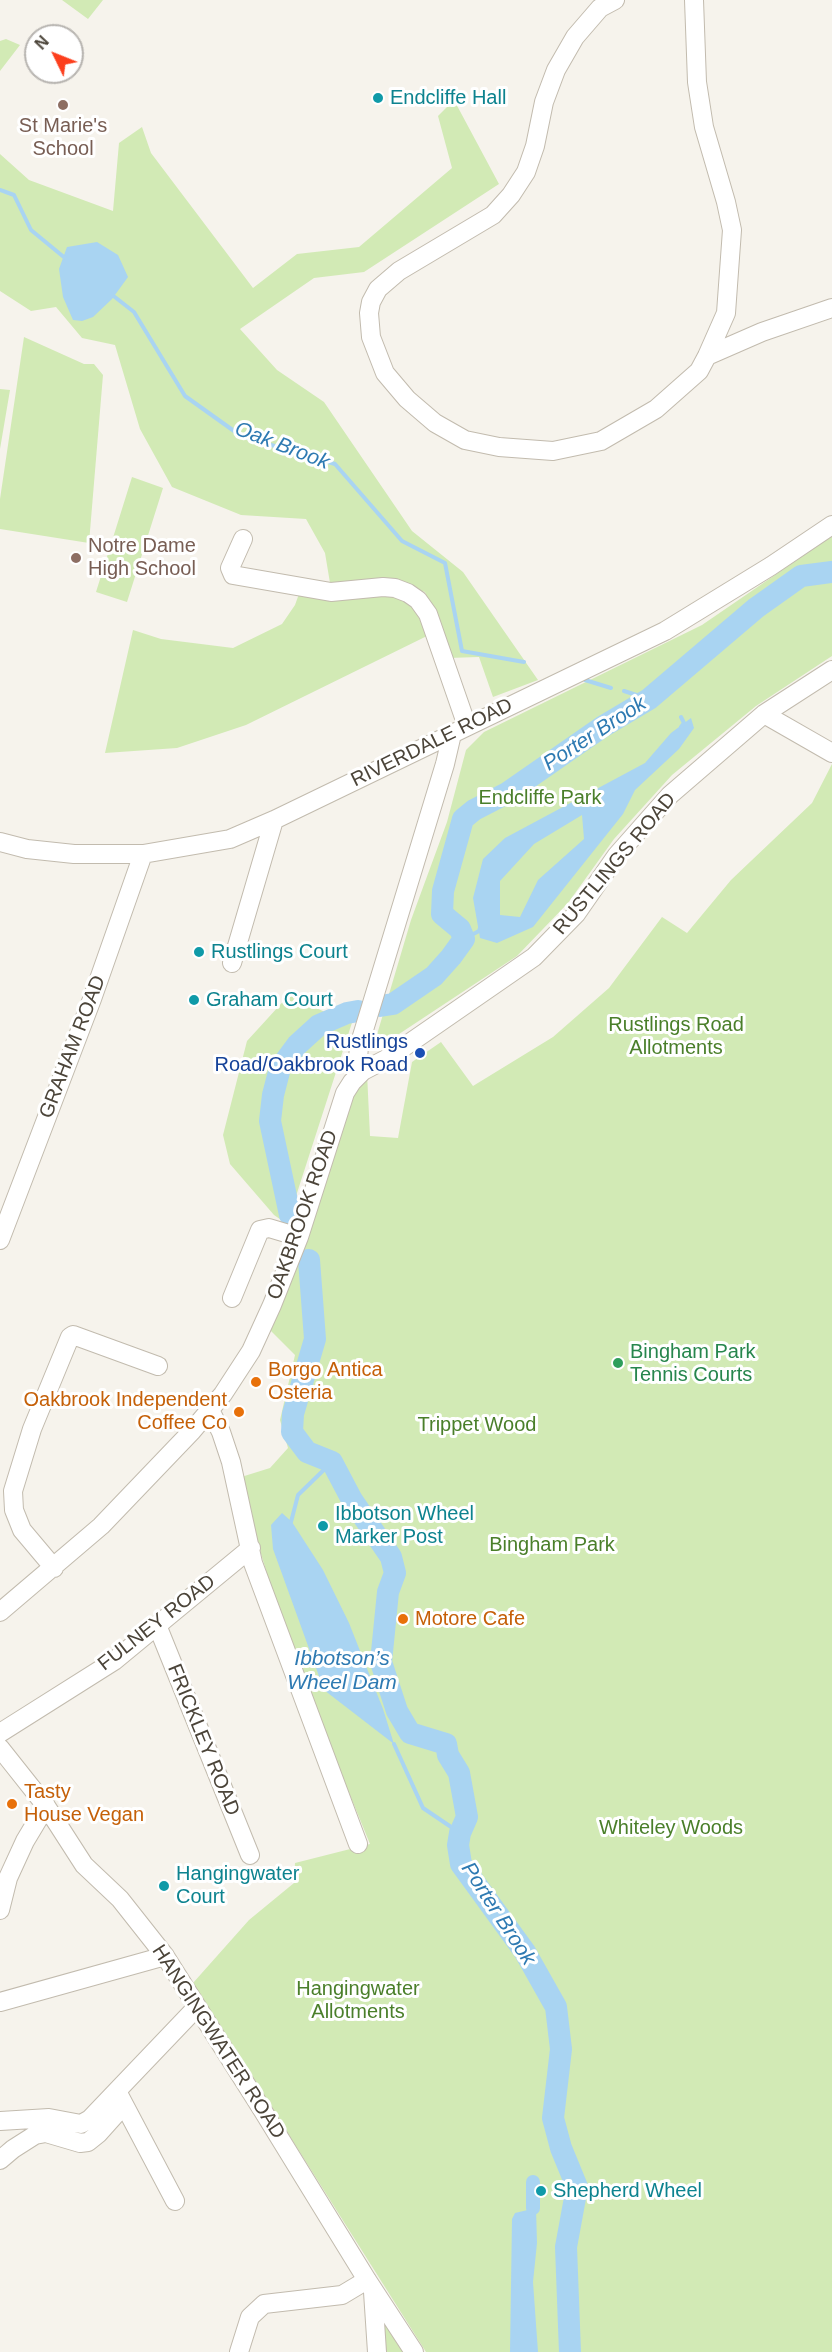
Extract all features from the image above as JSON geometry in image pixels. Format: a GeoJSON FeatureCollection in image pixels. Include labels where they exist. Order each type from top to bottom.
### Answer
{"type":"FeatureCollection","features":[{"type":"Feature","properties":{"kind":"street"},"geometry":{"type":"LineString","coordinates":[[615,0],[600,8],[574,37],[556,70],[544,102],[535,146],[526,172],[511,195],[493,215],[399,271],[378,289],[371,303],[369,313],[371,338],[385,373],[407,399],[428,417],[465,440],[499,447],[553,451],[601,441],[656,409],[699,371],[707,356],[726,313],[732,230],[704,127],[697,82],[694,0]]}},
{"type":"Feature","properties":{"kind":"street"},"geometry":{"type":"LineString","coordinates":[[707,356],[762,332],[832,308]]}},
{"type":"Feature","properties":{"kind":"street","name":"RIVERDALE ROAD"},"geometry":{"type":"LineString","coordinates":[[0,842],[27,849],[74,854],[143,854],[201,846],[230,839],[274,820],[665,631],[771,566],[832,525]]}},
{"type":"Feature","properties":{"kind":"street"},"geometry":{"type":"LineString","coordinates":[[243,539],[230,568],[233,575],[331,592],[395,588],[418,600],[428,614],[460,730],[445,764],[358,1046],[358,1059],[363,1071]]}},
{"type":"Feature","properties":{"kind":"street","name":"RUSTLINGS ROAD"},"geometry":{"type":"LineString","coordinates":[[363,1071],[388,1058],[534,957],[576,914],[617,855],[670,795],[764,714],[832,670]]}},
{"type":"Feature","properties":{"kind":"street"},"geometry":{"type":"LineString","coordinates":[[764,714],[832,753]]}},
{"type":"Feature","properties":{"kind":"street"},"geometry":{"type":"LineString","coordinates":[[232,963],[274,820]]}},
{"type":"Feature","properties":{"kind":"street","name":"GRAHAM ROAD"},"geometry":{"type":"LineString","coordinates":[[0,1240],[92,999],[143,854]]}},
{"type":"Feature","properties":{"kind":"street","name":"OAKBROOK ROAD"},"geometry":{"type":"LineString","coordinates":[[0,1612],[101,1526],[210,1410],[251,1351],[299,1237],[345,1093],[363,1071]]}},
{"type":"Feature","properties":{"kind":"street"},"geometry":{"type":"LineString","coordinates":[[232,1298],[260,1230],[269,1228],[299,1237]]}},
{"type":"Feature","properties":{"kind":"street"},"geometry":{"type":"LineString","coordinates":[[54,1568],[22,1530],[14,1510],[13,1491],[32,1429],[70,1337],[73,1335],[158,1366]]}},
{"type":"Feature","properties":{"kind":"street"},"geometry":{"type":"LineString","coordinates":[[210,1410],[221,1432],[231,1462],[252,1548],[253,1563],[358,1845]]}},
{"type":"Feature","properties":{"kind":"street","name":"FULNEY ROAD"},"geometry":{"type":"LineString","coordinates":[[0,1733],[114,1661],[252,1548]]}},
{"type":"Feature","properties":{"kind":"street","name":"FRICKLEY ROAD"},"geometry":{"type":"LineString","coordinates":[[151,1630],[250,1855]]}},
{"type":"Feature","properties":{"kind":"street","name":"HANGINGWATER ROAD"},"geometry":{"type":"LineString","coordinates":[[0,1748],[46,1806],[84,1865],[120,1899],[165,1956],[370,2286],[414,2352]]}},
{"type":"Feature","properties":{"kind":"street"},"geometry":{"type":"LineString","coordinates":[[0,1910],[8,1878],[25,1841],[46,1806]]}},
{"type":"Feature","properties":{"kind":"street"},"geometry":{"type":"LineString","coordinates":[[0,2002],[165,1956]]}},
{"type":"Feature","properties":{"kind":"street"},"geometry":{"type":"LineString","coordinates":[[0,2160],[19,2144],[35,2135],[46,2133],[80,2143],[88,2142],[98,2134],[120,2098],[196,2008]]}},
{"type":"Feature","properties":{"kind":"street"},"geometry":{"type":"LineString","coordinates":[[0,2121],[49,2118],[81,2124],[120,2098]]}},
{"type":"Feature","properties":{"kind":"street"},"geometry":{"type":"LineString","coordinates":[[120,2098],[176,2201]]}},
{"type":"Feature","properties":{"kind":"street"},"geometry":{"type":"LineString","coordinates":[[239,2352],[250,2317],[264,2304],[342,2295],[370,2286],[377,2352]]}},
{"type":"Feature","properties":{"kind":"green space"},"geometry":{"type":"Polygon","coordinates":[[[62,0],[103,0],[88,19],[62,0]]]}},
{"type":"Feature","properties":{"kind":"green space"},"geometry":{"type":"Polygon","coordinates":[[[6,39],[20,45],[0,71],[0,41],[6,39]]]}},
{"type":"Feature","properties":{"kind":"green space"},"geometry":{"type":"Polygon","coordinates":[[[454,100],[499,184],[364,272],[314,278],[240,329],[277,370],[324,402],[412,531],[463,572],[538,680],[493,697],[479,657],[448,658],[425,592],[387,579],[409,601],[429,635],[246,725],[177,748],[105,753],[133,630],[161,639],[233,648],[282,624],[295,605],[304,580],[330,583],[325,553],[306,519],[241,515],[172,487],[140,429],[115,345],[82,338],[56,307],[31,311],[0,291],[0,154],[29,180],[113,211],[119,143],[142,127],[151,153],[253,288],[297,254],[359,247],[452,168],[438,116],[454,100]]]}},
{"type":"Feature","properties":{"kind":"green space"},"geometry":{"type":"Polygon","coordinates":[[[24,337],[84,364],[94,364],[103,375],[89,543],[0,529],[0,499],[24,337]]]}},
{"type":"Feature","properties":{"kind":"green space"},"geometry":{"type":"Polygon","coordinates":[[[0,389],[10,390],[0,449],[0,389]]]}},
{"type":"Feature","properties":{"kind":"green space"},"geometry":{"type":"Polygon","coordinates":[[[132,477],[163,488],[127,602],[96,592],[132,477]]]}},
{"type":"Feature","properties":{"kind":"green space","name":"Endcliffe Park"},"geometry":{"type":"Polygon","coordinates":[[[832,536],[832,656],[756,706],[672,775],[614,839],[568,903],[517,956],[396,1036],[375,1049],[373,1048],[411,920],[447,822],[466,750],[484,732],[702,625],[832,536]]]}},
{"type":"Feature","properties":{"kind":"green space","name":"Bingham Park"},"geometry":{"type":"Polygon","coordinates":[[[832,764],[832,2352],[426,2352],[193,1983],[249,1920],[294,1883],[295,1863],[370,1844],[289,1646],[238,1478],[270,1468],[288,1448],[280,1420],[295,1355],[269,1329],[348,1093],[367,1073],[370,1136],[398,1138],[412,1062],[441,1042],[473,1086],[553,1037],[609,988],[662,917],[687,933],[731,880],[812,803],[832,764]]]}},
{"type":"Feature","properties":{"kind":"green space"},"geometry":{"type":"Polygon","coordinates":[[[289,995],[329,1014],[358,1004],[287,1224],[274,1215],[230,1164],[223,1135],[247,1041],[289,995]]]}},
{"type":"Feature","properties":{"kind":"green space"},"geometry":{"type":"Polygon","coordinates":[[[384,2316],[406,2352],[386,2352],[384,2316]]]}},
{"type":"Feature","properties":{"kind":"water"},"geometry":{"type":"Polygon","coordinates":[[[97,242],[118,255],[128,277],[112,299],[93,317],[82,321],[73,320],[63,297],[59,269],[67,247],[97,242]]]}},
{"type":"Feature","properties":{"kind":"water"},"geometry":{"type":"Polygon","coordinates":[[[691,718],[694,728],[679,749],[635,790],[623,814],[533,927],[497,943],[480,938],[473,898],[483,859],[505,838],[645,763],[671,733],[691,718]],[[582,815],[534,844],[500,881],[500,915],[520,917],[538,880],[584,839],[582,815]]]}},
{"type":"Feature","properties":{"kind":"water","name":"Ibbotson’s Wheel Dam"},"geometry":{"type":"Polygon","coordinates":[[[282,1513],[292,1522],[323,1570],[349,1623],[383,1709],[394,1744],[324,1690],[273,1549],[271,1525],[282,1513]]]}},
{"type":"Feature","properties":{"kind":"water"},"geometry":{"type":"Polygon","coordinates":[[[536,2208],[537,2243],[533,2282],[538,2352],[510,2352],[512,2219],[515,2213],[536,2208]]]}},
{"type":"Feature","properties":{"kind":"waterway","name":"Oak Brook"},"geometry":{"type":"LineString","coordinates":[[0,190],[14,195],[31,230],[65,258]]}},
{"type":"Feature","properties":{"kind":"waterway","name":"Oak Brook"},"geometry":{"type":"LineString","coordinates":[[111,294],[134,312],[185,396],[241,436],[335,464],[402,541],[445,563],[462,651],[524,662]]}},
{"type":"Feature","properties":{"kind":"waterway","name":"Porter Brook"},"geometry":{"type":"LineString","coordinates":[[380,1006],[393,1004],[434,976],[464,939],[460,929],[442,914],[443,891],[463,819],[474,810],[507,793],[602,727],[649,699],[756,608],[801,576],[832,572]]}},
{"type":"Feature","properties":{"kind":"waterway","name":"Oak Brook"},"geometry":{"type":"LineString","coordinates":[[585,680],[611,688]]}},
{"type":"Feature","properties":{"kind":"waterway","name":"Porter Brook"},"geometry":{"type":"LineString","coordinates":[[665,686],[667,691]]}},
{"type":"Feature","properties":{"kind":"waterway","name":"Oak Brook"},"geometry":{"type":"LineString","coordinates":[[624,691],[649,699]]}},
{"type":"Feature","properties":{"kind":"waterway"},"geometry":{"type":"LineString","coordinates":[[681,717],[684,723],[681,727]]}},
{"type":"Feature","properties":{"kind":"waterway"},"geometry":{"type":"LineString","coordinates":[[464,939],[479,931],[480,928]]}},
{"type":"Feature","properties":{"kind":"waterway","name":"Porter Brook"},"geometry":{"type":"LineString","coordinates":[[290,1215],[270,1121],[273,1095],[280,1068],[297,1045],[319,1025],[347,1013],[358,1011]]}},
{"type":"Feature","properties":{"kind":"waterway","name":"Porter Brook"},"geometry":{"type":"LineString","coordinates":[[309,1260],[315,1339],[293,1414],[292,1432],[307,1452],[332,1462],[352,1500],[391,1557],[395,1573],[388,1592],[381,1662],[397,1711],[410,1733],[446,1744],[448,1755],[459,1773],[467,1817],[458,1845],[461,1864],[525,1952],[556,2007],[561,2049],[553,2118],[561,2148],[577,2187],[566,2247],[570,2352]]}},
{"type":"Feature","properties":{"kind":"waterway"},"geometry":{"type":"LineString","coordinates":[[291,1522],[298,1495],[332,1462]]}},
{"type":"Feature","properties":{"kind":"waterway"},"geometry":{"type":"LineString","coordinates":[[394,1744],[423,1808],[460,1833]]}},
{"type":"Feature","properties":{"kind":"waterway"},"geometry":{"type":"LineString","coordinates":[[533,2182],[533,2208]]}},
{"type":"Feature","properties":{"kind":"place","name":"Endcliffe Hall"},"geometry":{"type":"Point","coordinates":[378,98]}},
{"type":"Feature","properties":{"kind":"place","name":"St Marie's School"},"geometry":{"type":"Point","coordinates":[63,105]}},
{"type":"Feature","properties":{"kind":"place","name":"Notre Dame High School"},"geometry":{"type":"Point","coordinates":[76,558]}},
{"type":"Feature","properties":{"kind":"place","name":"Rustlings Court"},"geometry":{"type":"Point","coordinates":[199,952]}},
{"type":"Feature","properties":{"kind":"place","name":"Graham Court"},"geometry":{"type":"Point","coordinates":[194,1000]}},
{"type":"Feature","properties":{"kind":"place","name":"Rustlings Road/Oakbrook Road"},"geometry":{"type":"Point","coordinates":[420,1053]}},
{"type":"Feature","properties":{"kind":"place","name":"Bingham Park Tennis Courts"},"geometry":{"type":"Point","coordinates":[618,1363]}},
{"type":"Feature","properties":{"kind":"place","name":"Borgo Antica Osteria"},"geometry":{"type":"Point","coordinates":[256,1382]}},
{"type":"Feature","properties":{"kind":"place","name":"Oakbrook Independent Coffee Co"},"geometry":{"type":"Point","coordinates":[239,1412]}},
{"type":"Feature","properties":{"kind":"place","name":"Ibbotson Wheel Marker Post"},"geometry":{"type":"Point","coordinates":[323,1526]}},
{"type":"Feature","properties":{"kind":"place","name":"Motore Cafe"},"geometry":{"type":"Point","coordinates":[403,1619]}},
{"type":"Feature","properties":{"kind":"place","name":"Tasty House Vegan"},"geometry":{"type":"Point","coordinates":[12,1804]}},
{"type":"Feature","properties":{"kind":"place","name":"Hangingwater Court"},"geometry":{"type":"Point","coordinates":[164,1886]}},
{"type":"Feature","properties":{"kind":"place","name":"Shepherd Wheel"},"geometry":{"type":"Point","coordinates":[541,2191]}},
{"type":"Feature","properties":{"kind":"park label","name":"Rustlings Road Allotments"},"geometry":{"type":"Point","coordinates":[676,1036]}},
{"type":"Feature","properties":{"kind":"park label","name":"Trippet Wood"},"geometry":{"type":"Point","coordinates":[477,1425]}},
{"type":"Feature","properties":{"kind":"park label","name":"Whiteley Woods"},"geometry":{"type":"Point","coordinates":[671,1828]}},
{"type":"Feature","properties":{"kind":"park label","name":"Hangingwater Allotments"},"geometry":{"type":"Point","coordinates":[358,2000]}}]}
